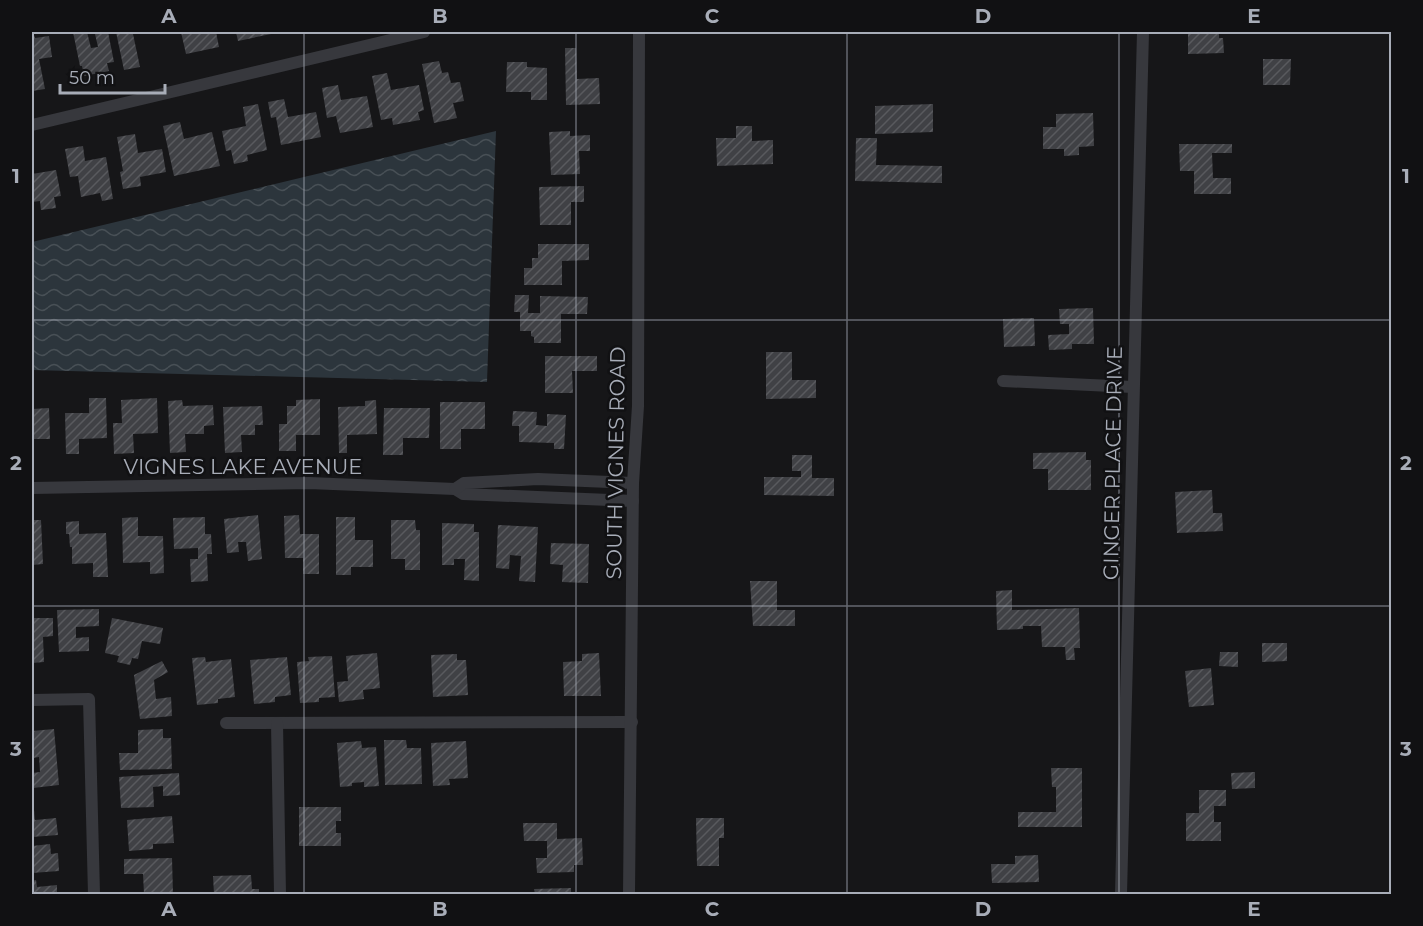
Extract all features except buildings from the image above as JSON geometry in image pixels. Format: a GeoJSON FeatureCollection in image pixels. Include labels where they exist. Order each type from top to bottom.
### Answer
{"type":"FeatureCollection","features":[{"type":"Feature","properties":{"kind":"street"},"geometry":{"type":"LineString","coordinates":[[32,125],[424,32]]}},
{"type":"Feature","properties":{"kind":"street","name":"SOUTH VIGNES ROAD"},"geometry":{"type":"LineString","coordinates":[[629,894],[633,483],[638,406],[639,32]]}},
{"type":"Feature","properties":{"kind":"street","name":"GINGER PLACE DRIVE"},"geometry":{"type":"LineString","coordinates":[[1121,894],[1143,32]]}},
{"type":"Feature","properties":{"kind":"street"},"geometry":{"type":"LineString","coordinates":[[1003,381],[1133,387]]}},
{"type":"Feature","properties":{"kind":"street","name":"VIGNES LAKE AVENUE"},"geometry":{"type":"LineString","coordinates":[[455,489],[464,483],[538,479],[633,483]]}},
{"type":"Feature","properties":{"kind":"street","name":"VIGNES LAKE AVENUE"},"geometry":{"type":"LineString","coordinates":[[32,488],[309,483],[455,489],[463,494],[633,501]]}},
{"type":"Feature","properties":{"kind":"street"},"geometry":{"type":"LineString","coordinates":[[32,700],[89,699],[94,894]]}},
{"type":"Feature","properties":{"kind":"street"},"geometry":{"type":"LineString","coordinates":[[226,723],[632,722]]}},
{"type":"Feature","properties":{"kind":"street"},"geometry":{"type":"LineString","coordinates":[[277,723],[280,894]]}},
{"type":"Feature","properties":{"kind":"water"},"geometry":{"type":"Polygon","coordinates":[[[496,131],[487,382],[32,370],[32,242],[496,131]]]}}]}
